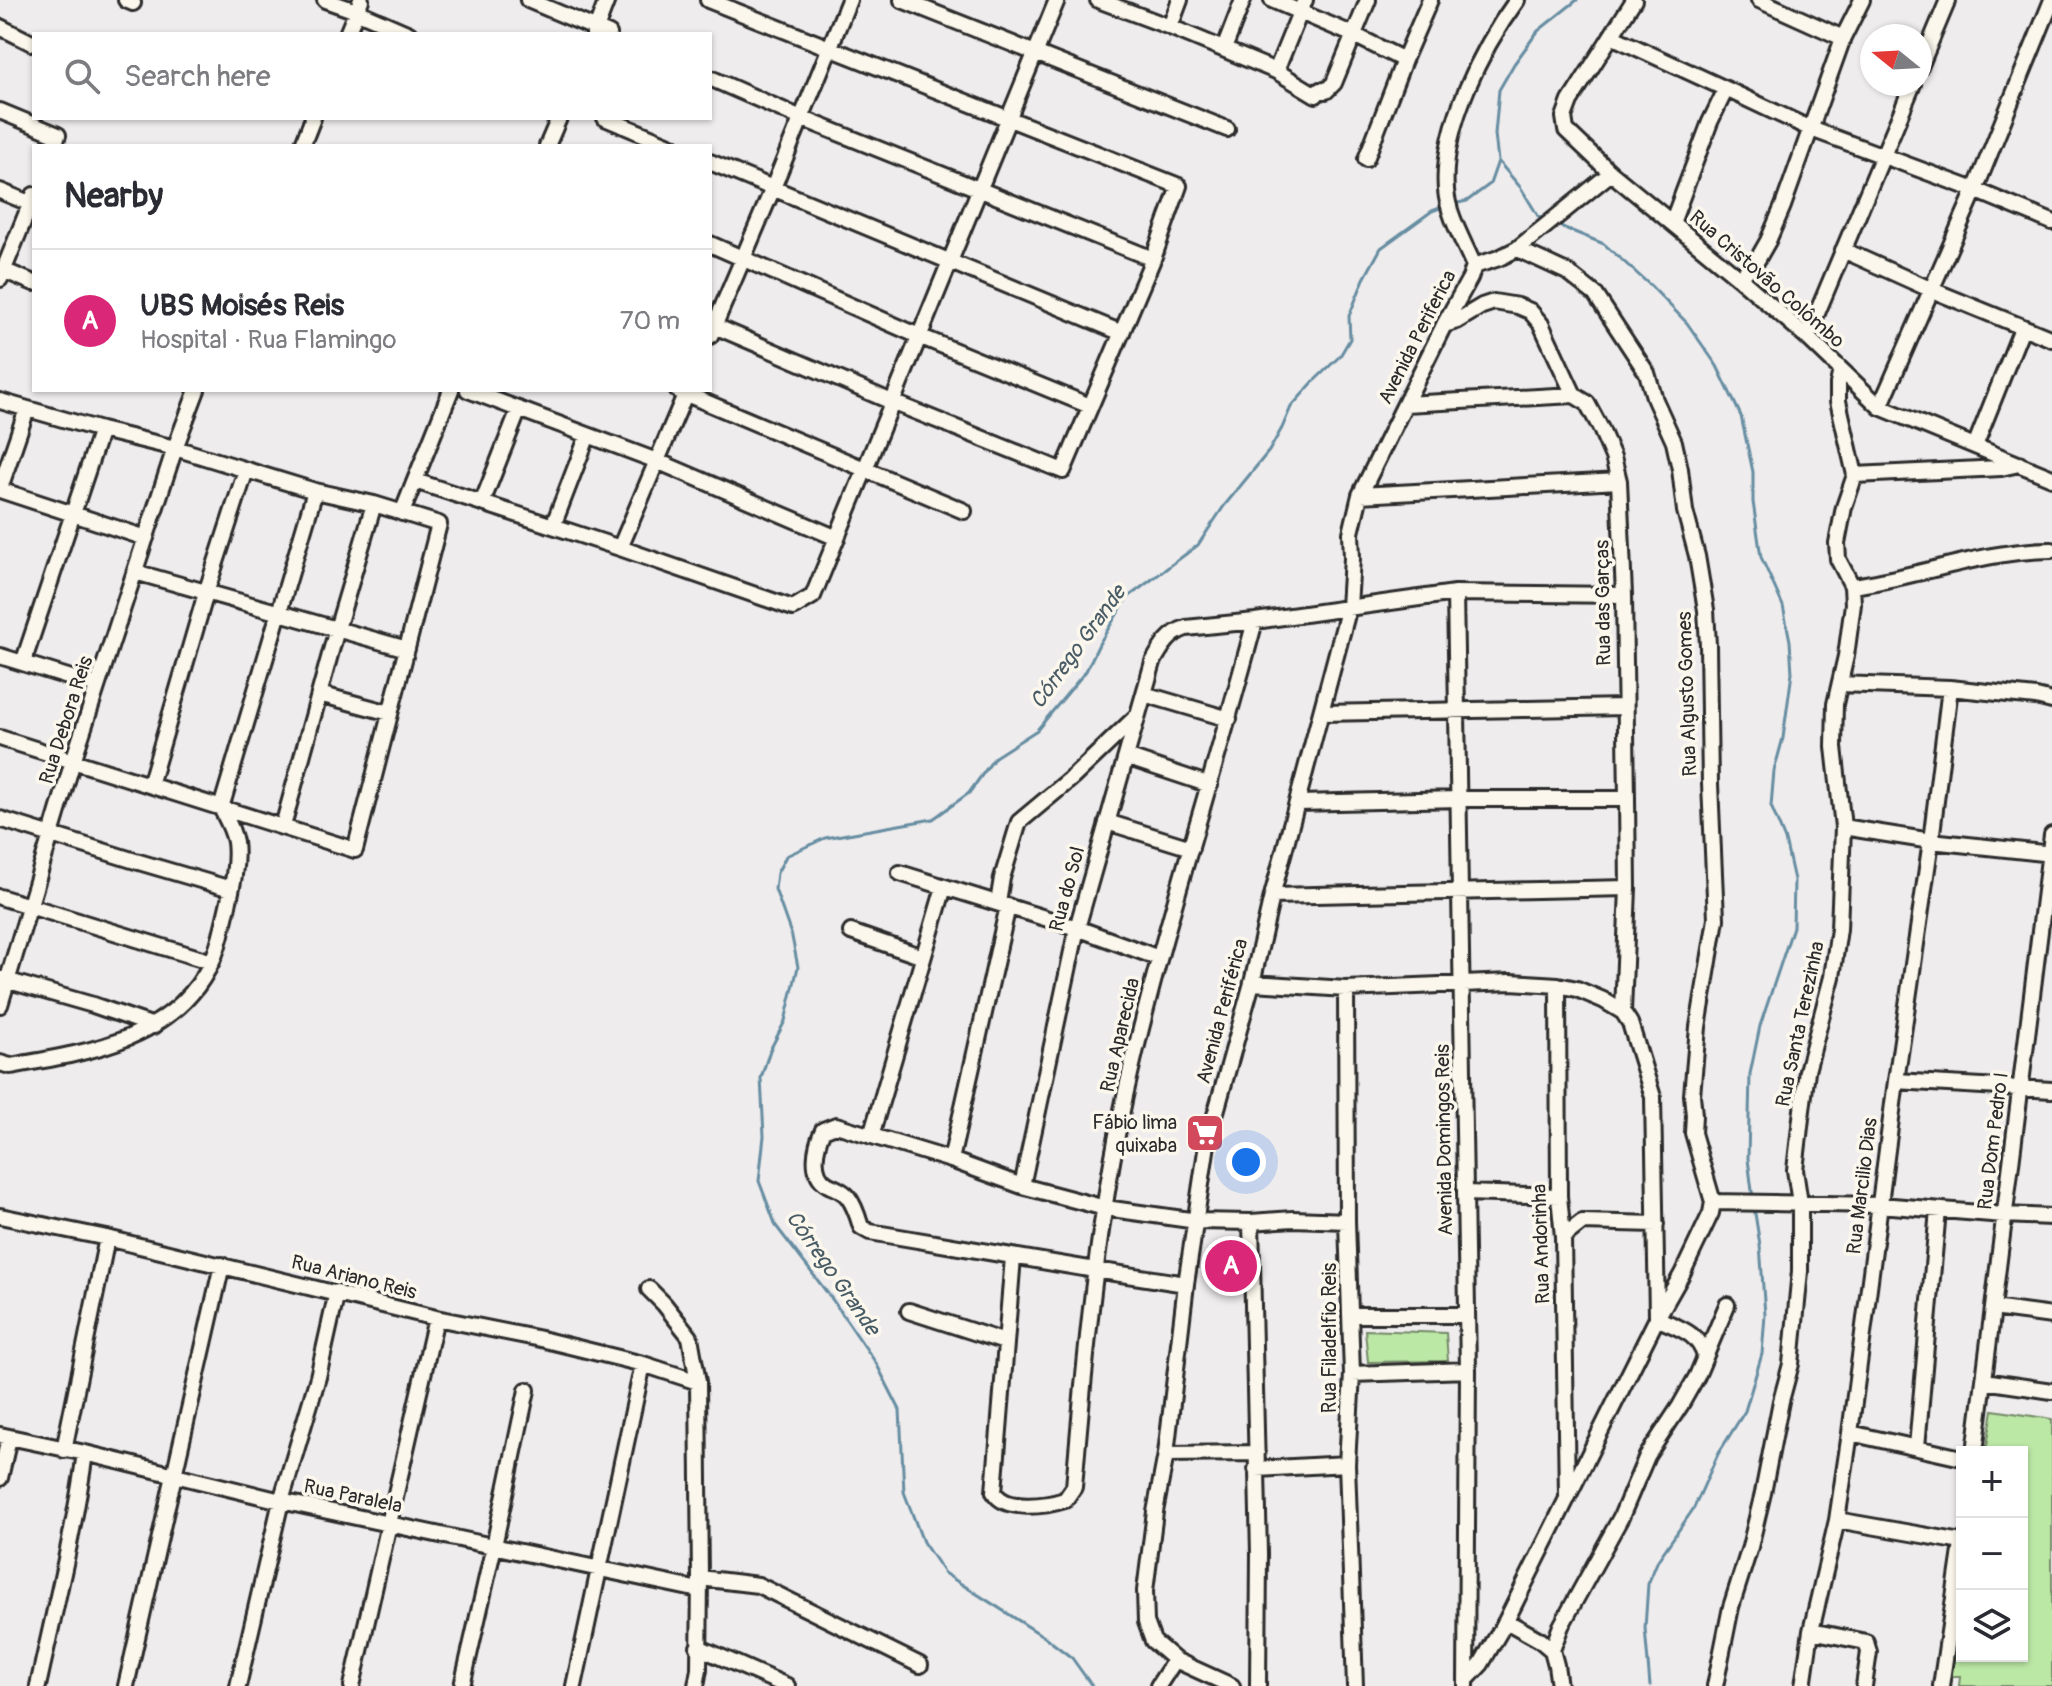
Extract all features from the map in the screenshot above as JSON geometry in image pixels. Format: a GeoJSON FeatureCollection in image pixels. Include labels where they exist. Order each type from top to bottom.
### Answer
{"type":"FeatureCollection","features":[{"type":"Feature","properties":{"kind":"street"},"geometry":{"type":"LineString","coordinates":[[325,0],[358,5],[405,32]]}},
{"type":"Feature","properties":{"kind":"street"},"geometry":{"type":"LineString","coordinates":[[528,0],[599,32],[607,0]]}},
{"type":"Feature","properties":{"kind":"street"},"geometry":{"type":"LineString","coordinates":[[708,0],[1179,186],[1153,259],[1063,471],[712,329]]}},
{"type":"Feature","properties":{"kind":"street"},"geometry":{"type":"LineString","coordinates":[[712,327],[773,188],[849,0]]}},
{"type":"Feature","properties":{"kind":"street"},"geometry":{"type":"LineString","coordinates":[[902,0],[1227,129]]}},
{"type":"Feature","properties":{"kind":"street"},"geometry":{"type":"LineString","coordinates":[[415,481],[793,608],[813,596],[1057,0]]}},
{"type":"Feature","properties":{"kind":"street"},"geometry":{"type":"LineString","coordinates":[[1098,0],[1119,4],[1276,71],[1316,95],[1334,83],[1368,0]]}},
{"type":"Feature","properties":{"kind":"street"},"geometry":{"type":"LineString","coordinates":[[1170,27],[1180,0]]}},
{"type":"Feature","properties":{"kind":"street"},"geometry":{"type":"LineString","coordinates":[[1224,49],[1243,0]]}},
{"type":"Feature","properties":{"kind":"street"},"geometry":{"type":"LineString","coordinates":[[1272,0],[1302,5],[1404,60]]}},
{"type":"Feature","properties":{"kind":"street"},"geometry":{"type":"LineString","coordinates":[[1366,159],[1430,0]]}},
{"type":"Feature","properties":{"kind":"street","name":"Avenida Periferica"},"geometry":{"type":"LineString","coordinates":[[1349,607],[1351,533],[1360,495],[1474,266],[1451,211],[1446,190],[1449,145],[1478,63],[1517,0]]}},
{"type":"Feature","properties":{"kind":"street","name":"Rua Cristovão Colômbo"},"geometry":{"type":"LineString","coordinates":[[1634,0],[1577,88],[1564,117],[1566,130],[1611,173],[1807,337],[1880,407],[2052,478]]}},
{"type":"Feature","properties":{"kind":"street"},"geometry":{"type":"LineString","coordinates":[[1759,0],[1843,38]]}},
{"type":"Feature","properties":{"kind":"street"},"geometry":{"type":"LineString","coordinates":[[1739,278],[1756,262],[1768,241],[1843,38],[1862,0]]}},
{"type":"Feature","properties":{"kind":"street"},"geometry":{"type":"LineString","coordinates":[[1932,38],[1948,0]]}},
{"type":"Feature","properties":{"kind":"street"},"geometry":{"type":"LineString","coordinates":[[1880,407],[1975,190],[2052,0]]}},
{"type":"Feature","properties":{"kind":"street"},"geometry":{"type":"LineString","coordinates":[[348,32],[358,5]]}},
{"type":"Feature","properties":{"kind":"street"},"geometry":{"type":"LineString","coordinates":[[1276,71],[1302,5]]}},
{"type":"Feature","properties":{"kind":"street"},"geometry":{"type":"LineString","coordinates":[[0,27],[32,43]]}},
{"type":"Feature","properties":{"kind":"street"},"geometry":{"type":"LineString","coordinates":[[1611,36],[1811,129],[2052,222]]}},
{"type":"Feature","properties":{"kind":"street"},"geometry":{"type":"LineString","coordinates":[[712,79],[801,118],[1153,259]]}},
{"type":"Feature","properties":{"kind":"street"},"geometry":{"type":"LineString","coordinates":[[1672,223],[1710,122],[1726,89]]}},
{"type":"Feature","properties":{"kind":"street"},"geometry":{"type":"LineString","coordinates":[[1807,337],[1908,96]]}},
{"type":"Feature","properties":{"kind":"street"},"geometry":{"type":"LineString","coordinates":[[0,111],[58,135],[55,144]]}},
{"type":"Feature","properties":{"kind":"street"},"geometry":{"type":"LineString","coordinates":[[303,144],[312,120]]}},
{"type":"Feature","properties":{"kind":"street"},"geometry":{"type":"LineString","coordinates":[[548,144],[558,120]]}},
{"type":"Feature","properties":{"kind":"street"},"geometry":{"type":"LineString","coordinates":[[610,120],[667,144]]}},
{"type":"Feature","properties":{"kind":"street"},"geometry":{"type":"LineString","coordinates":[[712,163],[1122,333]]}},
{"type":"Feature","properties":{"kind":"street"},"geometry":{"type":"LineString","coordinates":[[1474,266],[1517,249],[1611,173]]}},
{"type":"Feature","properties":{"kind":"street"},"geometry":{"type":"LineString","coordinates":[[0,191],[32,201]]}},
{"type":"Feature","properties":{"kind":"street"},"geometry":{"type":"LineString","coordinates":[[32,203],[1,273],[32,282]]}},
{"type":"Feature","properties":{"kind":"street"},"geometry":{"type":"LineString","coordinates":[[712,245],[919,336],[1090,406]]}},
{"type":"Feature","properties":{"kind":"street","name":"Rua Algusto Gomes"},"geometry":{"type":"LineString","coordinates":[[1517,249],[1567,272],[1595,294],[1647,373],[1674,442],[1680,469],[1685,511],[1697,556],[1706,610],[1708,645],[1716,919],[1698,1027],[1692,1095],[1693,1133],[1713,1202]]}},
{"type":"Feature","properties":{"kind":"street"},"geometry":{"type":"LineString","coordinates":[[1843,250],[2052,339]]}},
{"type":"Feature","properties":{"kind":"street","name":"Rua das Garças"},"geometry":{"type":"LineString","coordinates":[[1444,325],[1494,302],[1530,311],[1541,324],[1574,395],[1587,403],[1613,457],[1619,481],[1624,595],[1628,888],[1623,1012]]}},
{"type":"Feature","properties":{"kind":"street"},"geometry":{"type":"LineString","coordinates":[[1975,446],[2022,328]]}},
{"type":"Feature","properties":{"kind":"street"},"geometry":{"type":"LineString","coordinates":[[1841,370],[1838,401],[1855,475],[2001,468],[2019,464]]}},
{"type":"Feature","properties":{"kind":"street","name":"Rua Debora Reis"},"geometry":{"type":"LineString","coordinates":[[0,1005],[4,980],[31,906],[97,686],[196,392]]}},
{"type":"Feature","properties":{"kind":"street"},"geometry":{"type":"LineString","coordinates":[[402,513],[450,392]]}},
{"type":"Feature","properties":{"kind":"street"},"geometry":{"type":"LineString","coordinates":[[473,392],[657,461],[837,538]]}},
{"type":"Feature","properties":{"kind":"street"},"geometry":{"type":"LineString","coordinates":[[620,548],[683,392]]}},
{"type":"Feature","properties":{"kind":"street"},"geometry":{"type":"LineString","coordinates":[[685,392],[964,511]]}},
{"type":"Feature","properties":{"kind":"street"},"geometry":{"type":"LineString","coordinates":[[1405,404],[1574,395]]}},
{"type":"Feature","properties":{"kind":"street"},"geometry":{"type":"LineString","coordinates":[[0,401],[439,524],[355,850],[0,738]]}},
{"type":"Feature","properties":{"kind":"street"},"geometry":{"type":"LineString","coordinates":[[27,409],[0,489],[146,538]]}},
{"type":"Feature","properties":{"kind":"street"},"geometry":{"type":"LineString","coordinates":[[482,503],[519,409]]}},
{"type":"Feature","properties":{"kind":"street"},"geometry":{"type":"LineString","coordinates":[[23,663],[101,430]]}},
{"type":"Feature","properties":{"kind":"street"},"geometry":{"type":"LineString","coordinates":[[553,526],[588,435]]}},
{"type":"Feature","properties":{"kind":"street"},"geometry":{"type":"LineString","coordinates":[[150,785],[206,593],[246,470]]}},
{"type":"Feature","properties":{"kind":"street","name":"Rua Santa Terezinha"},"geometry":{"type":"LineString","coordinates":[[1715,1686],[1731,1607],[1763,1493],[1795,1335],[1800,1271],[1800,1203],[1795,1170],[1807,1071],[1837,950],[1842,880],[1843,827],[1834,747],[1835,704],[1853,614],[1852,586],[1838,559],[1837,543],[1844,507],[1855,475]]}},
{"type":"Feature","properties":{"kind":"street"},"geometry":{"type":"LineString","coordinates":[[1360,495],[1619,481]]}},
{"type":"Feature","properties":{"kind":"street"},"geometry":{"type":"LineString","coordinates":[[0,1063],[10,1066],[79,1054],[154,1026],[176,1010],[212,962],[235,864],[234,841],[221,808],[315,491]]}},
{"type":"Feature","properties":{"kind":"street"},"geometry":{"type":"LineString","coordinates":[[283,826],[374,504]]}},
{"type":"Feature","properties":{"kind":"street"},"geometry":{"type":"LineString","coordinates":[[1852,586],[1893,580],[2018,550],[2052,550]]}},
{"type":"Feature","properties":{"kind":"street"},"geometry":{"type":"LineString","coordinates":[[135,572],[407,649]]}},
{"type":"Feature","properties":{"kind":"street"},"geometry":{"type":"LineString","coordinates":[[1255,621],[1455,593],[1624,595]]}},
{"type":"Feature","properties":{"kind":"street","name":"Avenida Domingos Reis"},"geometry":{"type":"LineString","coordinates":[[1455,593],[1468,1370],[1466,1682]]}},
{"type":"Feature","properties":{"kind":"street","name":"Avenida Periférica"},"geometry":{"type":"LineString","coordinates":[[1175,1660],[1153,1641],[1146,1622],[1145,1591],[1207,1144],[1349,607]]}},
{"type":"Feature","properties":{"kind":"street","name":"Rua do Sol"},"geometry":{"type":"LineString","coordinates":[[1022,1186],[1077,928],[1153,662],[1163,645],[1180,630],[1255,621]]}},
{"type":"Feature","properties":{"kind":"street","name":"Rua Aparecida"},"geometry":{"type":"LineString","coordinates":[[1005,1342],[994,1492],[998,1500],[1007,1504],[1047,1505],[1065,1500],[1074,1487],[1095,1270],[1125,1097],[1159,958],[1255,621]]}},
{"type":"Feature","properties":{"kind":"street"},"geometry":{"type":"LineString","coordinates":[[0,656],[97,686]]}},
{"type":"Feature","properties":{"kind":"street"},"geometry":{"type":"LineString","coordinates":[[1840,684],[1950,688],[2052,701]]}},
{"type":"Feature","properties":{"kind":"street","name":"Rua Marcilio Dias"},"geometry":{"type":"LineString","coordinates":[[1803,1686],[1811,1631],[1837,1520],[1850,1433],[1950,688]]}},
{"type":"Feature","properties":{"kind":"street"},"geometry":{"type":"LineString","coordinates":[[319,694],[390,713]]}},
{"type":"Feature","properties":{"kind":"street"},"geometry":{"type":"LineString","coordinates":[[1144,694],[1229,719]]}},
{"type":"Feature","properties":{"kind":"street"},"geometry":{"type":"LineString","coordinates":[[1322,713],[1625,707]]}},
{"type":"Feature","properties":{"kind":"street"},"geometry":{"type":"LineString","coordinates":[[951,1160],[1003,904],[1002,878],[1019,822],[1073,777],[1138,714]]}},
{"type":"Feature","properties":{"kind":"street"},"geometry":{"type":"LineString","coordinates":[[1126,757],[1210,785]]}},
{"type":"Feature","properties":{"kind":"street"},"geometry":{"type":"LineString","coordinates":[[1298,803],[1627,799]]}},
{"type":"Feature","properties":{"kind":"street"},"geometry":{"type":"LineString","coordinates":[[0,819],[231,889]]}},
{"type":"Feature","properties":{"kind":"street"},"geometry":{"type":"LineString","coordinates":[[1107,822],[1191,848]]}},
{"type":"Feature","properties":{"kind":"street"},"geometry":{"type":"LineString","coordinates":[[1843,827],[1931,841],[2051,854]]}},
{"type":"Feature","properties":{"kind":"street","name":"Rua Dom Pedro I"},"geometry":{"type":"LineString","coordinates":[[1976,1446],[2052,835]]}},
{"type":"Feature","properties":{"kind":"street"},"geometry":{"type":"LineString","coordinates":[[900,873],[1077,928],[1159,958]]}},
{"type":"Feature","properties":{"kind":"street"},"geometry":{"type":"LineString","coordinates":[[866,1135],[944,887]]}},
{"type":"Feature","properties":{"kind":"street"},"geometry":{"type":"LineString","coordinates":[[1272,896],[1628,888]]}},
{"type":"Feature","properties":{"kind":"street"},"geometry":{"type":"LineString","coordinates":[[0,897],[212,962]]}},
{"type":"Feature","properties":{"kind":"street"},"geometry":{"type":"LineString","coordinates":[[851,932],[923,957]]}},
{"type":"Feature","properties":{"kind":"street"},"geometry":{"type":"LineString","coordinates":[[4,980],[154,1026]]}},
{"type":"Feature","properties":{"kind":"street"},"geometry":{"type":"LineString","coordinates":[[1252,983],[1346,989],[1510,982],[1558,985],[1590,994],[1623,1012],[1630,1023],[1653,1097],[1657,1318]]}},
{"type":"Feature","properties":{"kind":"street","name":"Rua Andorinha"},"geometry":{"type":"LineString","coordinates":[[1558,985],[1559,1196],[1563,1237],[1567,1500]]}},
{"type":"Feature","properties":{"kind":"street","name":"Rua Filadelfio Reis"},"geometry":{"type":"LineString","coordinates":[[1346,989],[1347,1221],[1352,1374],[1347,1464],[1355,1686]]}},
{"type":"Feature","properties":{"kind":"street"},"geometry":{"type":"LineString","coordinates":[[1896,1081],[2052,1090]]}},
{"type":"Feature","properties":{"kind":"street"},"geometry":{"type":"LineString","coordinates":[[1186,1284],[870,1232],[861,1227],[847,1195],[824,1182],[819,1175],[816,1163],[818,1141],[823,1130],[836,1125],[951,1160],[1022,1186],[1105,1208],[1197,1221],[1347,1221]]}},
{"type":"Feature","properties":{"kind":"street"},"geometry":{"type":"LineString","coordinates":[[1465,1193],[1559,1196]]}},
{"type":"Feature","properties":{"kind":"street"},"geometry":{"type":"LineString","coordinates":[[1466,1682],[1481,1664],[1506,1621],[1682,1274],[1711,1213],[1713,1202],[1880,1205],[2052,1217]]}},
{"type":"Feature","properties":{"kind":"street"},"geometry":{"type":"LineString","coordinates":[[1917,1447],[1938,1210]]}},
{"type":"Feature","properties":{"kind":"street","name":"Rua Ariano Reis"},"geometry":{"type":"LineString","coordinates":[[0,1216],[107,1238],[436,1318],[541,1339],[643,1364],[698,1382]]}},
{"type":"Feature","properties":{"kind":"street"},"geometry":{"type":"LineString","coordinates":[[1251,1222],[1259,1554],[1258,1686]]}},
{"type":"Feature","properties":{"kind":"street"},"geometry":{"type":"LineString","coordinates":[[1563,1237],[1582,1222],[1656,1224]]}},
{"type":"Feature","properties":{"kind":"street"},"geometry":{"type":"LineString","coordinates":[[64,1450],[107,1238]]}},
{"type":"Feature","properties":{"kind":"street"},"geometry":{"type":"LineString","coordinates":[[909,1311],[1005,1342],[1013,1257]]}},
{"type":"Feature","properties":{"kind":"street"},"geometry":{"type":"LineString","coordinates":[[126,1686],[222,1265]]}},
{"type":"Feature","properties":{"kind":"street"},"geometry":{"type":"LineString","coordinates":[[649,1289],[690,1337],[698,1382],[699,1669],[696,1686]]}},
{"type":"Feature","properties":{"kind":"street"},"geometry":{"type":"LineString","coordinates":[[238,1686],[281,1501],[326,1347],[337,1292]]}},
{"type":"Feature","properties":{"kind":"street"},"geometry":{"type":"LineString","coordinates":[[1552,1650],[1574,1601],[1621,1517],[1647,1456],[1680,1406],[1727,1305]]}},
{"type":"Feature","properties":{"kind":"street"},"geometry":{"type":"LineString","coordinates":[[1993,1308],[2052,1316]]}},
{"type":"Feature","properties":{"kind":"street"},"geometry":{"type":"LineString","coordinates":[[1350,1315],[1466,1315]]}},
{"type":"Feature","properties":{"kind":"street"},"geometry":{"type":"LineString","coordinates":[[352,1686],[436,1318]]}},
{"type":"Feature","properties":{"kind":"street"},"geometry":{"type":"LineString","coordinates":[[1657,1318],[1698,1339],[1705,1356]]}},
{"type":"Feature","properties":{"kind":"street"},"geometry":{"type":"LineString","coordinates":[[574,1686],[643,1364]]}},
{"type":"Feature","properties":{"kind":"street"},"geometry":{"type":"LineString","coordinates":[[1352,1374],[1468,1370]]}},
{"type":"Feature","properties":{"kind":"street"},"geometry":{"type":"LineString","coordinates":[[1984,1381],[2052,1391]]}},
{"type":"Feature","properties":{"kind":"street"},"geometry":{"type":"LineString","coordinates":[[462,1686],[527,1390]]}},
{"type":"Feature","properties":{"kind":"street"},"geometry":{"type":"LineString","coordinates":[[1850,1433],[1956,1457]]}},
{"type":"Feature","properties":{"kind":"street"},"geometry":{"type":"LineString","coordinates":[[0,1478],[4,1436]]}},
{"type":"Feature","properties":{"kind":"street","name":"Rua Paralela"},"geometry":{"type":"LineString","coordinates":[[4,1436],[281,1501],[599,1567],[699,1584],[758,1585],[920,1665]]}},
{"type":"Feature","properties":{"kind":"street"},"geometry":{"type":"LineString","coordinates":[[38,1686],[65,1570],[85,1453]]}},
{"type":"Feature","properties":{"kind":"street"},"geometry":{"type":"LineString","coordinates":[[1166,1454],[1257,1453]]}},
{"type":"Feature","properties":{"kind":"street"},"geometry":{"type":"LineString","coordinates":[[1256,1469],[1347,1464]]}},
{"type":"Feature","properties":{"kind":"street"},"geometry":{"type":"LineString","coordinates":[[1837,1520],[1956,1542]]}},
{"type":"Feature","properties":{"kind":"street"},"geometry":{"type":"LineString","coordinates":[[1941,1686],[1956,1584]]}},
{"type":"Feature","properties":{"kind":"street"},"geometry":{"type":"LineString","coordinates":[[1506,1621],[1552,1650],[1559,1686]]}},
{"type":"Feature","properties":{"kind":"street"},"geometry":{"type":"LineString","coordinates":[[1811,1631],[1866,1642],[1869,1652],[1864,1686]]}},
{"type":"Feature","properties":{"kind":"street"},"geometry":{"type":"LineString","coordinates":[[698,1647],[787,1686]]}},
{"type":"Feature","properties":{"kind":"street"},"geometry":{"type":"LineString","coordinates":[[1158,1686],[1175,1660],[1232,1686]]}},
{"type":"Feature","properties":{"kind":"green space"},"geometry":{"type":"Polygon","coordinates":[[[1365,1330],[1446,1333],[1448,1361],[1368,1362],[1365,1330]]]}},
{"type":"Feature","properties":{"kind":"green space"},"geometry":{"type":"Polygon","coordinates":[[[1993,1410],[2052,1419],[2052,1686],[1959,1686],[1960,1676],[1950,1676],[1956,1639],[1956,1662],[2028,1662],[2028,1446],[1987,1446],[1993,1410]]]}},
{"type":"Feature","properties":{"kind":"waterway","name":"Córrego Grande"},"geometry":{"type":"LineString","coordinates":[[1458,203],[1467,201],[1490,184],[1498,161],[1495,134],[1499,90],[1514,64],[1538,31],[1577,0]]}},
{"type":"Feature","properties":{"kind":"waterway"},"geometry":{"type":"LineString","coordinates":[[1498,161],[1521,188],[1538,216],[1546,220]]}},
{"type":"Feature","properties":{"kind":"waterway","name":"Córrego Grande"},"geometry":{"type":"LineString","coordinates":[[1092,1686],[1072,1658],[1046,1638],[944,1573],[923,1542],[904,1492],[900,1410],[876,1363],[776,1226],[759,1181],[764,1136],[761,1078],[770,1050],[785,1021],[798,967],[792,937],[775,889],[777,873],[786,856],[825,838],[933,819],[969,793],[995,757],[1037,730],[1086,671],[1127,598],[1198,545],[1224,506],[1269,451],[1291,407],[1340,356],[1350,339],[1349,316],[1381,248],[1440,208]]}},
{"type":"Feature","properties":{"kind":"waterway"},"geometry":{"type":"LineString","coordinates":[[1557,225],[1604,244],[1687,323],[1717,366],[1741,416],[1753,472],[1753,502],[1761,557],[1783,606],[1792,673],[1783,738],[1774,771],[1771,806],[1785,840],[1794,880],[1793,927],[1760,1026],[1750,1074],[1748,1159],[1753,1199]]}},
{"type":"Feature","properties":{"kind":"waterway"},"geometry":{"type":"LineString","coordinates":[[1650,1686],[1645,1628],[1648,1584],[1658,1560],[1694,1508],[1718,1454],[1745,1411],[1762,1354],[1765,1315],[1754,1207]]}},
{"type":"Feature","properties":{"kind":"place","name":"Fábio lima quixaba"},"geometry":{"type":"Point","coordinates":[1205,1133]}},
{"type":"Feature","properties":{"kind":"place","name":"UBS Moisés Reis"},"geometry":{"type":"Point","coordinates":[1231,1266]}}]}
